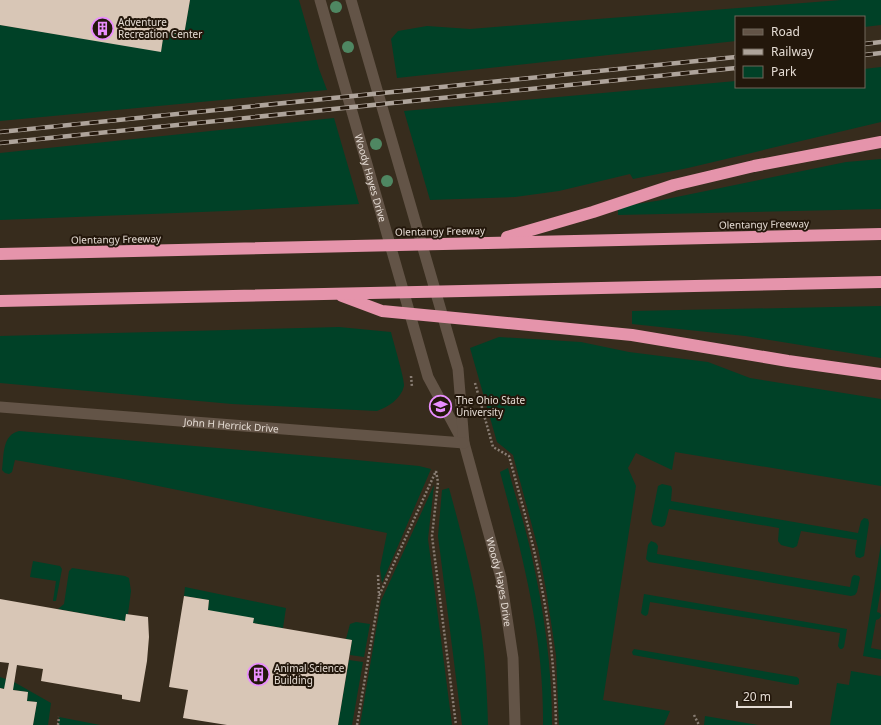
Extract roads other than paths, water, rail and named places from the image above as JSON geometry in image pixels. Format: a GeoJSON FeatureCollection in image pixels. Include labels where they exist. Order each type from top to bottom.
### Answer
{"type":"FeatureCollection","features":[{"type":"Feature","properties":{"kind":"highway"},"geometry":{"type":"LineString","coordinates":[[490,242],[593,212],[674,186],[754,166],[881,142]]}},
{"type":"Feature","properties":{"kind":"highway","name":"Olentangy Freeway"},"geometry":{"type":"LineString","coordinates":[[0,254],[881,234]]}},
{"type":"Feature","properties":{"kind":"highway"},"geometry":{"type":"LineString","coordinates":[[0,301],[881,282]]}},
{"type":"Feature","properties":{"kind":"highway"},"geometry":{"type":"LineString","coordinates":[[335,293],[382,311],[632,334],[788,361],[881,374]]}},
{"type":"Feature","properties":{"kind":"street","name":"Woody Hayes Drive"},"geometry":{"type":"LineString","coordinates":[[320,0],[428,377],[464,443]]}},
{"type":"Feature","properties":{"kind":"street","name":"Woody Hayes Drive"},"geometry":{"type":"LineString","coordinates":[[351,0],[458,369],[464,443],[501,578],[513,658],[515,725]]}},
{"type":"Feature","properties":{"kind":"street","name":"John H Herrick Drive"},"geometry":{"type":"LineString","coordinates":[[0,407],[464,443]]}},
{"type":"Feature","properties":{"kind":"railway"},"geometry":{"type":"LineString","coordinates":[[865,44],[881,42]]}},
{"type":"Feature","properties":{"kind":"railway"},"geometry":{"type":"LineString","coordinates":[[865,55],[881,53]]}},
{"type":"Feature","properties":{"kind":"railway"},"geometry":{"type":"LineString","coordinates":[[0,132],[735,57]]}},
{"type":"Feature","properties":{"kind":"railway"},"geometry":{"type":"LineString","coordinates":[[0,143],[735,68]]}},
{"type":"Feature","properties":{"kind":"place","name":"Adventure Recreation Center"},"geometry":{"type":"Point","coordinates":[103,28]}},
{"type":"Feature","properties":{"kind":"place","name":"The Ohio State University"},"geometry":{"type":"Point","coordinates":[440,406]}},
{"type":"Feature","properties":{"kind":"place","name":"Animal Science Building"},"geometry":{"type":"Point","coordinates":[259,674]}}]}
